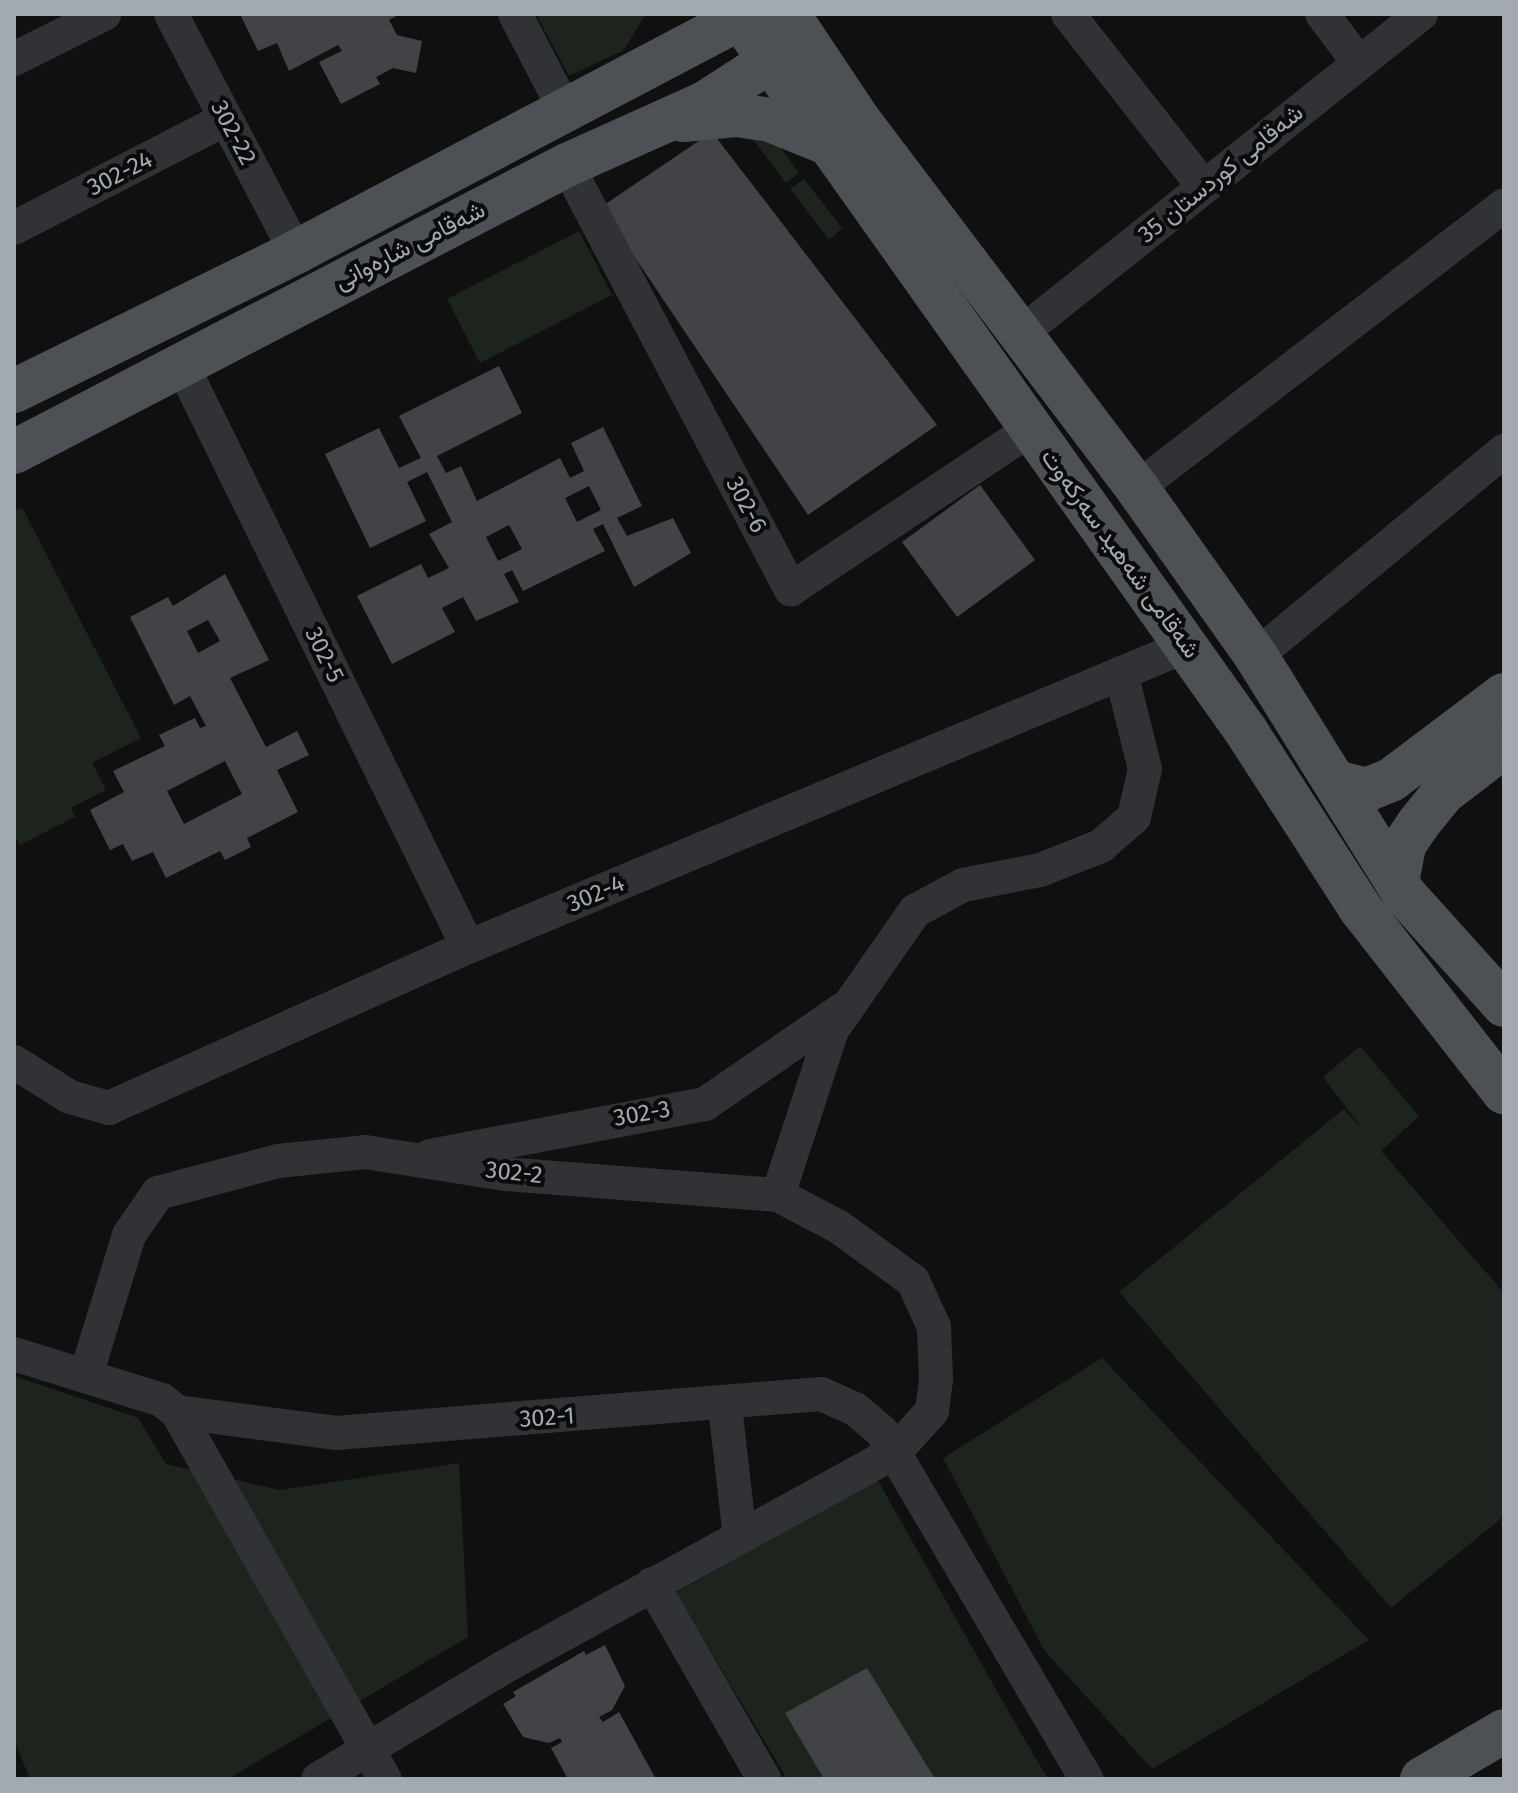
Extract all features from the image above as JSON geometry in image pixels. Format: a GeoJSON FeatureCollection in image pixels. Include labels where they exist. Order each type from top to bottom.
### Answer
{"type":"FeatureCollection","features":[{"type":"Feature","properties":{"kind":"main road"},"geometry":{"type":"LineString","coordinates":[[645,70],[674,38],[686,14]]}},
{"type":"Feature","properties":{"kind":"main road","name":"شەقامی شارەوانی"},"geometry":{"type":"LineString","coordinates":[[14,391],[296,252],[566,112],[742,16]]}},
{"type":"Feature","properties":{"kind":"main road","name":"شەقامی شەهید سەرکەوت"},"geometry":{"type":"LineString","coordinates":[[742,16],[787,38],[1020,334],[1137,488],[1256,656],[1340,783],[1397,882],[1504,1005]]}},
{"type":"Feature","properties":{"kind":"main road","name":"شەقامی شارەوانی"},"geometry":{"type":"LineString","coordinates":[[14,452],[567,165],[705,103],[787,38]]}},
{"type":"Feature","properties":{"kind":"main road","name":"شەقامی شەهید سەرکەوت"},"geometry":{"type":"LineString","coordinates":[[787,38],[827,143],[1186,646],[1360,908],[1504,1092]]}},
{"type":"Feature","properties":{"kind":"main road"},"geometry":{"type":"LineString","coordinates":[[653,125],[736,115],[783,124],[827,143]]}},
{"type":"Feature","properties":{"kind":"main road"},"geometry":{"type":"LineString","coordinates":[[1397,882],[1404,845],[1430,778],[1504,695]]}},
{"type":"Feature","properties":{"kind":"main road"},"geometry":{"type":"LineString","coordinates":[[1340,783],[1366,790],[1430,778],[1504,746]]}},
{"type":"Feature","properties":{"kind":"main road"},"geometry":{"type":"LineString","coordinates":[[1424,1778],[1504,1731]]}},
{"type":"Feature","properties":{"kind":"street"},"geometry":{"type":"LineString","coordinates":[[14,59],[104,14]]}},
{"type":"Feature","properties":{"kind":"street","name":"302-22"},"geometry":{"type":"LineString","coordinates":[[171,14],[296,252]]}},
{"type":"Feature","properties":{"kind":"street"},"geometry":{"type":"LineString","coordinates":[[515,14],[566,112]]}},
{"type":"Feature","properties":{"kind":"street"},"geometry":{"type":"LineString","coordinates":[[1068,14],[1204,187]]}},
{"type":"Feature","properties":{"kind":"street"},"geometry":{"type":"LineString","coordinates":[[1322,14],[1359,63]]}},
{"type":"Feature","properties":{"kind":"street","name":"شەقامی کوردستان 35"},"geometry":{"type":"LineString","coordinates":[[1020,334],[1421,14]]}},
{"type":"Feature","properties":{"kind":"street","name":"302-24"},"geometry":{"type":"LineString","coordinates":[[14,228],[225,119]]}},
{"type":"Feature","properties":{"kind":"street","name":"302-6"},"geometry":{"type":"LineString","coordinates":[[567,165],[791,589],[1031,429]]}},
{"type":"Feature","properties":{"kind":"street"},"geometry":{"type":"LineString","coordinates":[[1137,488],[1502,210]]}},
{"type":"Feature","properties":{"kind":"street","name":"302-5"},"geometry":{"type":"LineString","coordinates":[[181,363],[468,947]]}},
{"type":"Feature","properties":{"kind":"street"},"geometry":{"type":"LineString","coordinates":[[1256,656],[1504,451]]}},
{"type":"Feature","properties":{"kind":"street","name":"302-4"},"geometry":{"type":"LineString","coordinates":[[16,1057],[70,1097],[109,1108],[468,947],[1186,646]]}},
{"type":"Feature","properties":{"kind":"street"},"geometry":{"type":"LineString","coordinates":[[778,1195],[832,1030],[915,911],[963,885],[1040,870],[1101,846],[1134,817],[1145,769],[1121,673]]}},
{"type":"Feature","properties":{"kind":"street","name":"302-3"},"geometry":{"type":"LineString","coordinates":[[410,1161],[536,1132],[705,1104],[848,1006]]}},
{"type":"Feature","properties":{"kind":"street","name":"302-2"},"geometry":{"type":"LineString","coordinates":[[86,1375],[129,1235],[158,1193],[278,1161],[365,1152],[505,1174],[778,1195],[839,1227],[913,1281],[934,1327],[932,1411],[895,1452]]}},
{"type":"Feature","properties":{"kind":"street"},"geometry":{"type":"LineString","coordinates":[[14,1354],[162,1400],[177,1412],[377,1765]]}},
{"type":"Feature","properties":{"kind":"street","name":"302-1"},"geometry":{"type":"LineString","coordinates":[[177,1412],[336,1433],[725,1406],[821,1394],[855,1409],[882,1432],[1086,1779]]}},
{"type":"Feature","properties":{"kind":"street"},"geometry":{"type":"LineString","coordinates":[[725,1406],[740,1537]]}},
{"type":"Feature","properties":{"kind":"street"},"geometry":{"type":"LineString","coordinates":[[318,1779],[377,1765],[652,1584],[895,1452]]}},
{"type":"Feature","properties":{"kind":"street"},"geometry":{"type":"LineString","coordinates":[[652,1584],[764,1779]]}},
{"type":"Feature","properties":{"kind":"shaded area"},"geometry":{"type":"Polygon","coordinates":[[[536,14],[646,14],[624,50],[569,76],[536,14]]]}},
{"type":"Feature","properties":{"kind":"shaded area"},"geometry":{"type":"Polygon","coordinates":[[[747,132],[772,136],[799,173],[786,183],[747,132]]]}},
{"type":"Feature","properties":{"kind":"shaded area"},"geometry":{"type":"Polygon","coordinates":[[[804,179],[842,228],[829,240],[790,189],[804,179]]]}},
{"type":"Feature","properties":{"kind":"shaded area"},"geometry":{"type":"Polygon","coordinates":[[[579,231],[612,295],[480,363],[447,299],[579,231]]]}},
{"type":"Feature","properties":{"kind":"shaded area"},"geometry":{"type":"Polygon","coordinates":[[[22,507],[141,738],[92,763],[106,790],[71,808],[75,817],[20,845],[14,833],[14,511],[22,507]]]}},
{"type":"Feature","properties":{"kind":"shaded area"},"geometry":{"type":"Polygon","coordinates":[[[1360,1046],[1419,1116],[1381,1151],[1504,1293],[1504,1516],[1391,1608],[1119,1292],[1344,1109],[1365,1132],[1323,1077],[1360,1046]]]}},
{"type":"Feature","properties":{"kind":"shaded area"},"geometry":{"type":"Polygon","coordinates":[[[1102,1358],[1369,1640],[1152,1769],[1044,1650],[943,1458],[1102,1358]]]}},
{"type":"Feature","properties":{"kind":"shaded area"},"geometry":{"type":"Polygon","coordinates":[[[14,1376],[138,1418],[166,1464],[280,1490],[459,1463],[468,1637],[228,1779],[30,1779],[14,1740],[14,1376]]]}},
{"type":"Feature","properties":{"kind":"shaded area"},"geometry":{"type":"Polygon","coordinates":[[[877,1479],[1048,1779],[787,1779],[676,1593],[877,1479]]]}},
{"type":"Feature","properties":{"kind":"building"},"geometry":{"type":"Polygon","coordinates":[[[240,14],[400,14],[389,20],[397,35],[422,41],[416,73],[393,68],[376,77],[380,84],[341,104],[319,62],[342,51],[338,45],[289,71],[277,43],[258,51],[240,14]]]}},
{"type":"Feature","properties":{"kind":"building"},"geometry":{"type":"Polygon","coordinates":[[[712,132],[937,425],[808,515],[601,207],[712,132]]]}},
{"type":"Feature","properties":{"kind":"building"},"geometry":{"type":"Polygon","coordinates":[[[499,366],[522,413],[437,456],[446,473],[461,466],[477,501],[560,458],[570,478],[584,471],[571,443],[603,427],[642,506],[617,518],[627,536],[673,518],[691,553],[634,587],[603,524],[593,529],[605,551],[523,591],[512,570],[504,574],[519,602],[476,621],[463,597],[442,608],[455,632],[392,664],[357,596],[421,564],[428,578],[449,568],[429,534],[452,522],[427,472],[407,482],[426,521],[370,548],[325,454],[379,428],[399,468],[421,458],[399,416],[499,366]],[[589,486],[565,498],[577,522],[601,510],[589,486]],[[509,525],[486,537],[498,561],[522,549],[509,525]]]}},
{"type":"Feature","properties":{"kind":"building"},"geometry":{"type":"Polygon","coordinates":[[[980,485],[1035,560],[957,617],[902,542],[980,485]]]}},
{"type":"Feature","properties":{"kind":"building"},"geometry":{"type":"Polygon","coordinates":[[[225,574],[269,660],[230,678],[266,747],[297,731],[309,755],[277,770],[298,812],[247,838],[251,847],[225,860],[220,851],[166,878],[153,852],[132,861],[123,844],[110,850],[90,810],[124,792],[113,771],[165,746],[159,735],[195,718],[200,728],[206,726],[190,696],[174,705],[130,617],[168,597],[173,606],[225,574]],[[208,620],[187,631],[198,653],[220,641],[208,620]],[[225,761],[167,791],[184,824],[242,794],[225,761]]]}},
{"type":"Feature","properties":{"kind":"building"},"geometry":{"type":"Polygon","coordinates":[[[605,1645],[625,1686],[612,1710],[599,1717],[603,1722],[619,1712],[656,1779],[568,1779],[551,1748],[562,1742],[560,1738],[549,1743],[523,1737],[503,1704],[516,1696],[513,1692],[584,1651],[586,1655],[605,1645]]]}},
{"type":"Feature","properties":{"kind":"building"},"geometry":{"type":"Polygon","coordinates":[[[867,1668],[935,1779],[824,1779],[785,1713],[867,1668]]]}}]}
